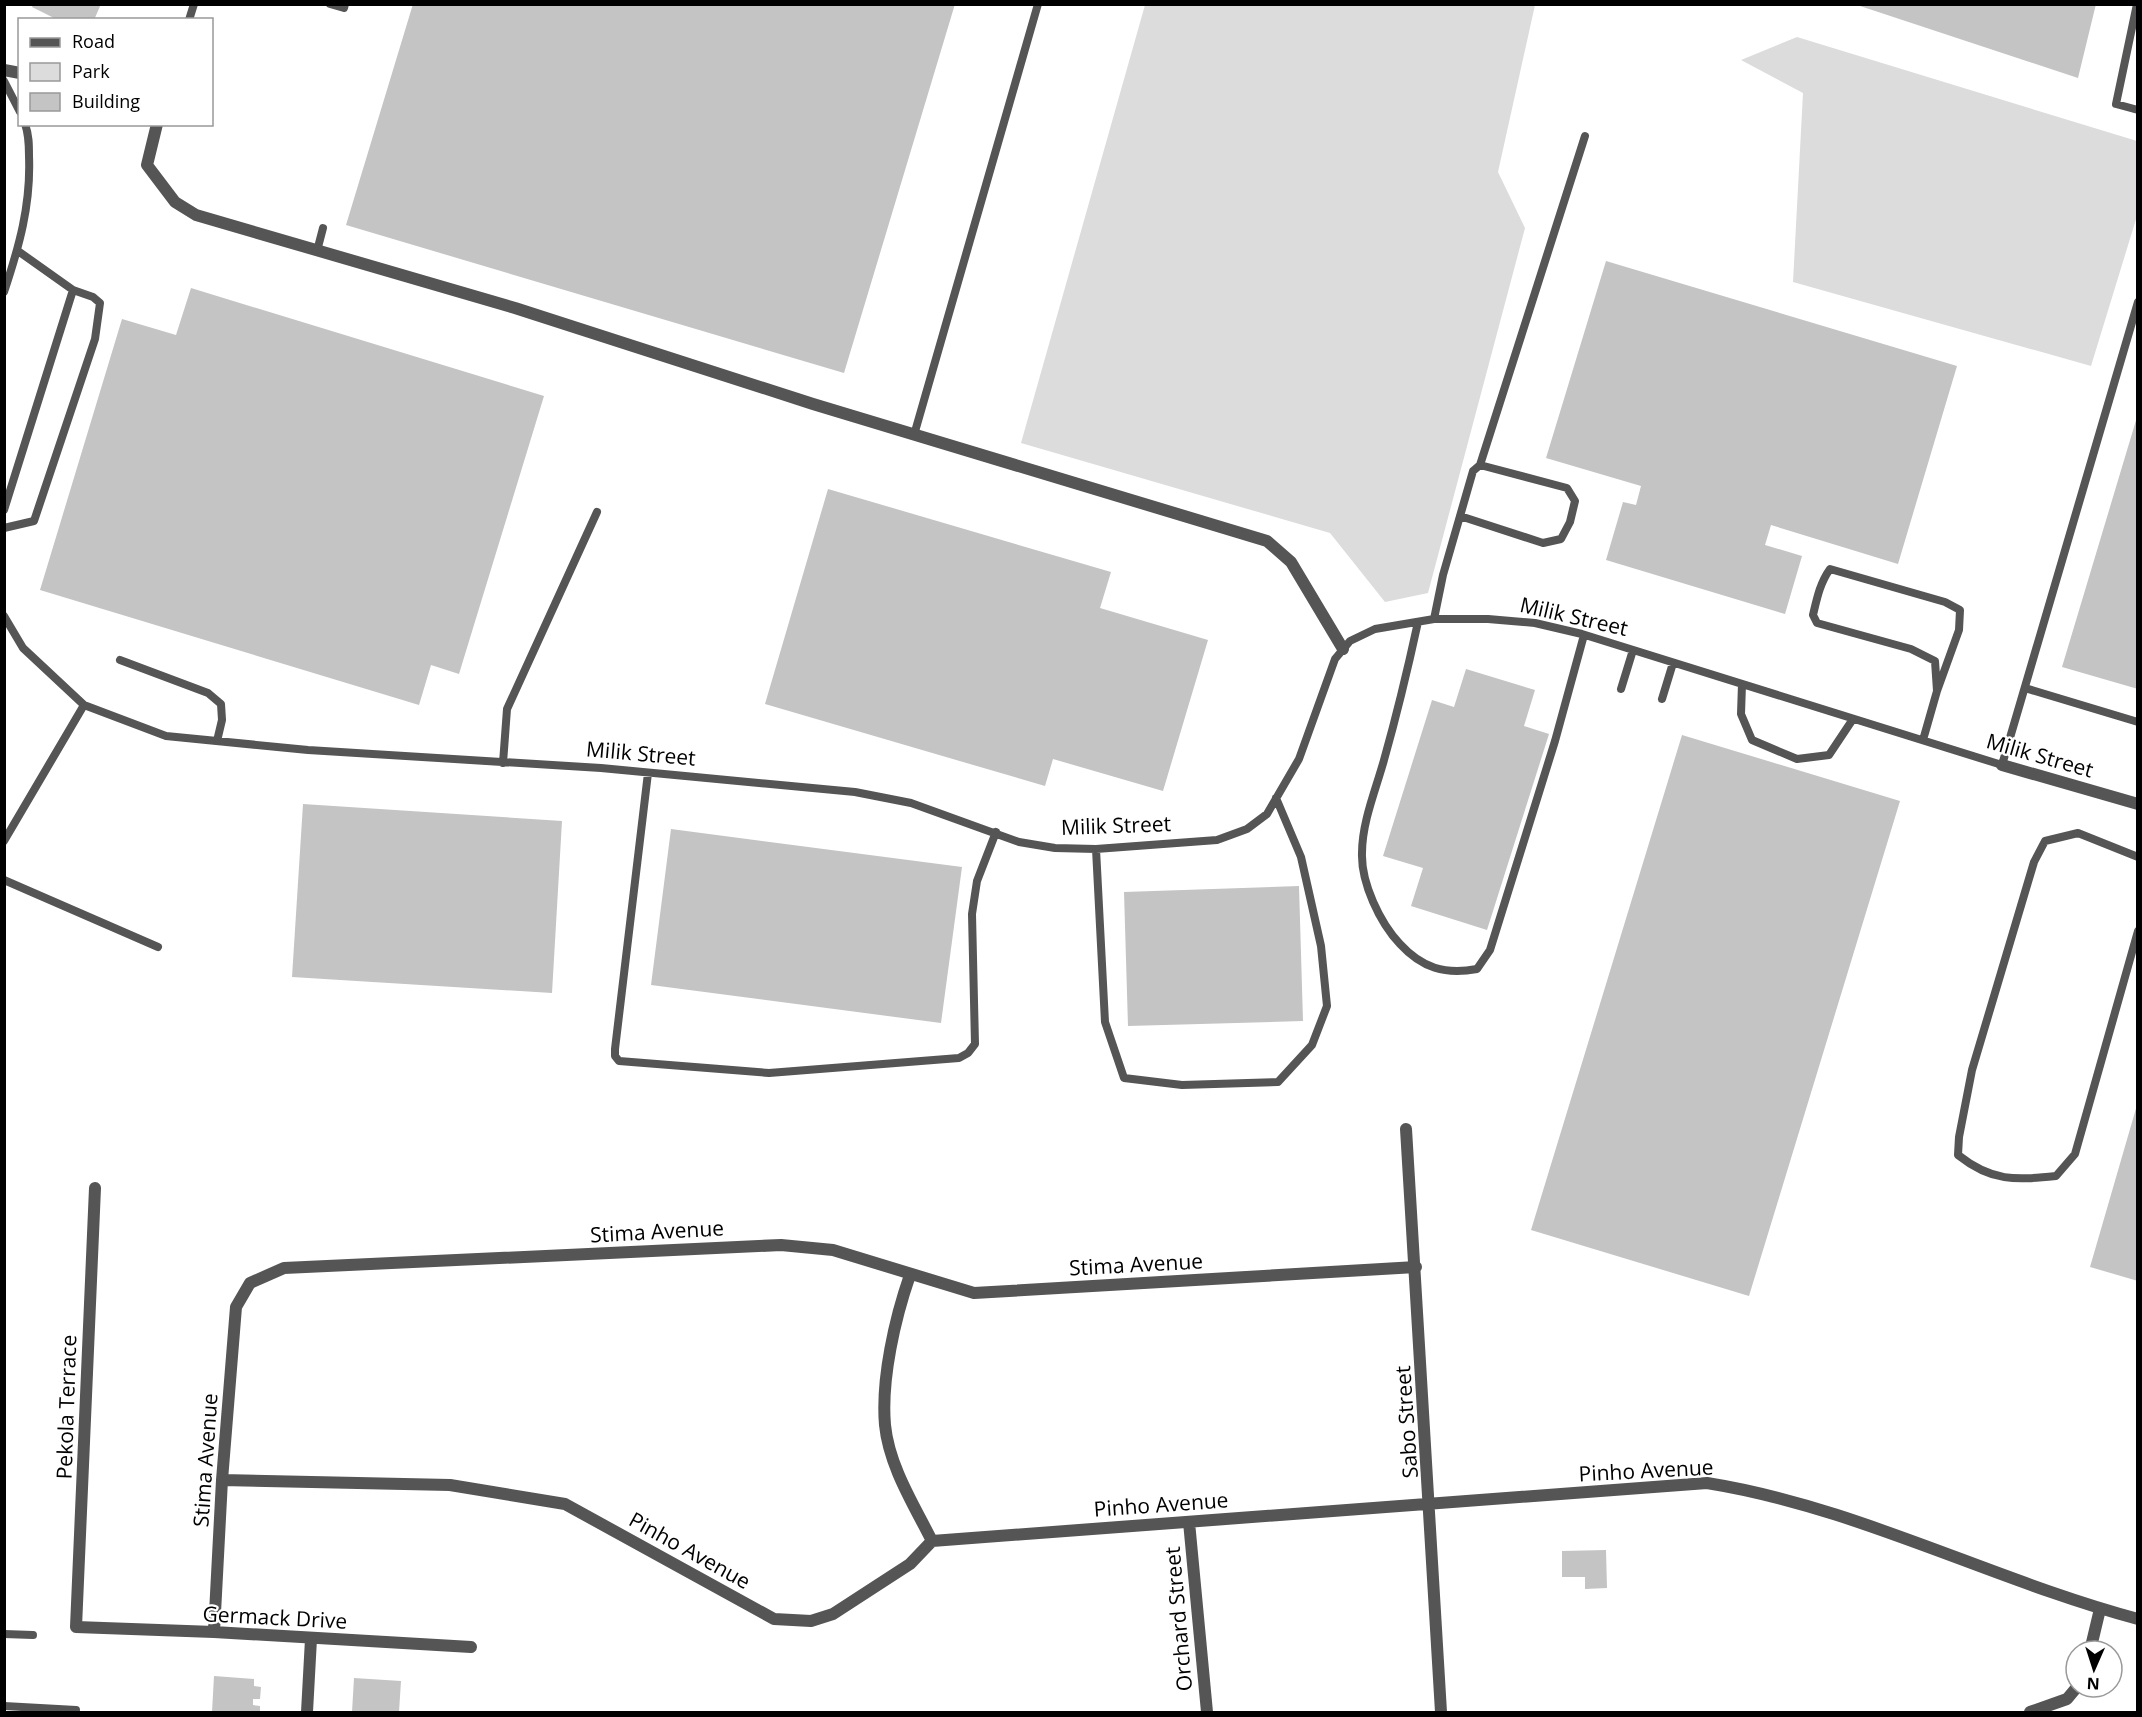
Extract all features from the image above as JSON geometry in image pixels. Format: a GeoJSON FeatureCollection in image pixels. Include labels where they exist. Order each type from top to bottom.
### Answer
{"type":"FeatureCollection","features":[{"type":"Feature","properties":{"kind":"street"},"geometry":{"type":"LineString","coordinates":[[157,126],[147,165],[175,202],[196,215],[515,308],[914,435],[1267,541],[1292,562],[1343,649]]}},
{"type":"Feature","properties":{"kind":"street","name":"Milik Street"},"geometry":{"type":"LineString","coordinates":[[2002,765],[2138,804]]}},
{"type":"Feature","properties":{"kind":"street","name":"Sabo Street"},"geometry":{"type":"LineString","coordinates":[[1406,1129],[1442,1713]]}},
{"type":"Feature","properties":{"kind":"street","name":"Pekola Terrace"},"geometry":{"type":"LineString","coordinates":[[76,1627],[95,1188]]}},
{"type":"Feature","properties":{"kind":"street","name":"Stima Avenue"},"geometry":{"type":"LineString","coordinates":[[214,1632],[222,1480],[236,1307],[250,1283],[284,1268],[781,1245],[833,1250],[974,1293],[1416,1267]]}},
{"type":"Feature","properties":{"kind":"street"},"geometry":{"type":"LineString","coordinates":[[910,1275],[898,1310],[891,1344],[885,1425],[898,1471],[932,1541]]}},
{"type":"Feature","properties":{"kind":"street","name":"Pinho Avenue"},"geometry":{"type":"LineString","coordinates":[[222,1480],[450,1485],[565,1504],[774,1619],[812,1621],[833,1614],[910,1564],[932,1541],[1707,1483],[1751,1490],[1911,1538],[2100,1609],[2138,1619]]}},
{"type":"Feature","properties":{"kind":"street","name":"Orchard Street"},"geometry":{"type":"LineString","coordinates":[[1189,1522],[1206,1713]]}},
{"type":"Feature","properties":{"kind":"street"},"geometry":{"type":"LineString","coordinates":[[2093,1639],[2100,1609]]}},
{"type":"Feature","properties":{"kind":"street","name":"Germack Drive"},"geometry":{"type":"LineString","coordinates":[[76,1627],[214,1632],[471,1647]]}},
{"type":"Feature","properties":{"kind":"street"},"geometry":{"type":"LineString","coordinates":[[307,1713],[311,1639]]}},
{"type":"Feature","properties":{"kind":"street"},"geometry":{"type":"LineString","coordinates":[[2030,1713],[2067,1699]]}},
{"type":"Feature","properties":{"kind":"lane"},"geometry":{"type":"LineString","coordinates":[[330,4],[344,8],[345,4]]}},
{"type":"Feature","properties":{"kind":"lane"},"geometry":{"type":"LineString","coordinates":[[914,435],[1038,4]]}},
{"type":"Feature","properties":{"kind":"lane"},"geometry":{"type":"LineString","coordinates":[[2137,4],[2116,104],[2138,110]]}},
{"type":"Feature","properties":{"kind":"lane"},"geometry":{"type":"LineString","coordinates":[[4,81],[18,108]]}},
{"type":"Feature","properties":{"kind":"lane"},"geometry":{"type":"LineString","coordinates":[[4,292],[23,237],[30,181],[26,126]]}},
{"type":"Feature","properties":{"kind":"lane"},"geometry":{"type":"LineString","coordinates":[[1434,619],[1473,471],[1480,465],[1585,136]]}},
{"type":"Feature","properties":{"kind":"lane"},"geometry":{"type":"LineString","coordinates":[[317,250],[323,228]]}},
{"type":"Feature","properties":{"kind":"lane"},"geometry":{"type":"LineString","coordinates":[[4,528],[34,520],[96,339],[100,303],[93,297],[73,290],[18,251]]}},
{"type":"Feature","properties":{"kind":"lane"},"geometry":{"type":"LineString","coordinates":[[4,510],[73,290]]}},
{"type":"Feature","properties":{"kind":"lane"},"geometry":{"type":"LineString","coordinates":[[2002,765],[2138,302]]}},
{"type":"Feature","properties":{"kind":"lane"},"geometry":{"type":"LineString","coordinates":[[1460,516],[1543,543],[1561,539],[1570,522],[1575,501],[1567,488],[1480,465]]}},
{"type":"Feature","properties":{"kind":"lane"},"geometry":{"type":"LineString","coordinates":[[503,763],[507,709],[597,512]]}},
{"type":"Feature","properties":{"kind":"lane"},"geometry":{"type":"LineString","coordinates":[[1923,740],[1937,691],[1959,630],[1960,610],[1945,602],[1830,570],[1822,580],[1818,594],[1813,615],[1817,623],[1911,649],[1935,661],[1937,691]]}},
{"type":"Feature","properties":{"kind":"lane","name":"Milik Street"},"geometry":{"type":"LineString","coordinates":[[4,616],[23,648],[84,705],[166,736],[648,773],[855,792],[911,803],[1019,842],[1055,848],[1096,849],[1216,840],[1247,829],[1266,814],[1299,759],[1335,659],[1350,641],[1375,629],[1434,619],[1488,619],[1534,623],[1584,635],[2002,765]]}},
{"type":"Feature","properties":{"kind":"lane"},"geometry":{"type":"LineString","coordinates":[[1418,622],[1361,854],[1370,894],[1386,930],[1413,958],[1431,968],[1456,972],[1477,969],[1490,950],[1555,741],[1584,635]]}},
{"type":"Feature","properties":{"kind":"lane"},"geometry":{"type":"LineString","coordinates":[[1621,689],[1633,650]]}},
{"type":"Feature","properties":{"kind":"lane"},"geometry":{"type":"LineString","coordinates":[[120,660],[208,693],[221,704],[222,720],[217,741]]}},
{"type":"Feature","properties":{"kind":"lane"},"geometry":{"type":"LineString","coordinates":[[1662,699],[1673,663]]}},
{"type":"Feature","properties":{"kind":"lane"},"geometry":{"type":"LineString","coordinates":[[1742,684],[1741,714],[1752,740],[1797,759],[1829,755],[1853,719]]}},
{"type":"Feature","properties":{"kind":"lane"},"geometry":{"type":"LineString","coordinates":[[2025,688],[2138,722]]}},
{"type":"Feature","properties":{"kind":"lane"},"geometry":{"type":"LineString","coordinates":[[4,841],[84,705]]}},
{"type":"Feature","properties":{"kind":"lane"},"geometry":{"type":"LineString","coordinates":[[648,773],[615,1049],[615,1056],[619,1061],[769,1073],[959,1058],[968,1053],[975,1044],[972,914],[977,881],[996,832]]}},
{"type":"Feature","properties":{"kind":"lane"},"geometry":{"type":"LineString","coordinates":[[1096,849],[1105,1022],[1124,1078],[1182,1085],[1278,1082],[1312,1045],[1327,1006],[1321,946],[1301,857],[1276,798]]}},
{"type":"Feature","properties":{"kind":"lane"},"geometry":{"type":"LineString","coordinates":[[2138,856],[2078,833],[2045,841],[2034,862],[1972,1070],[1959,1137],[1958,1155],[1977,1170],[2014,1180],[2056,1176],[2075,1154],[2138,931]]}},
{"type":"Feature","properties":{"kind":"lane"},"geometry":{"type":"LineString","coordinates":[[4,880],[158,947]]}},
{"type":"Feature","properties":{"kind":"lane"},"geometry":{"type":"LineString","coordinates":[[4,1634],[33,1635]]}},
{"type":"Feature","properties":{"kind":"lane"},"geometry":{"type":"LineString","coordinates":[[4,1706],[76,1710]]}},
{"type":"Feature","properties":{"kind":"green space"},"geometry":{"type":"Polygon","coordinates":[[[1145,5],[1535,5],[1498,172],[1525,228],[1428,593],[1385,602],[1330,533],[1021,443],[1145,5]]]}},
{"type":"Feature","properties":{"kind":"green space"},"geometry":{"type":"Polygon","coordinates":[[[1797,37],[2137,141],[2137,216],[2091,366],[1793,282],[1803,93],[1741,60],[1797,37]]]}},
{"type":"Feature","properties":{"kind":"building"},"geometry":{"type":"Polygon","coordinates":[[[33,4],[101,4],[95,18],[54,18],[32,7],[33,4]]]}},
{"type":"Feature","properties":{"kind":"building"},"geometry":{"type":"Polygon","coordinates":[[[413,4],[955,4],[844,373],[346,225],[413,4]]]}},
{"type":"Feature","properties":{"kind":"building"},"geometry":{"type":"Polygon","coordinates":[[[1854,4],[2096,4],[2078,78],[1854,4]]]}},
{"type":"Feature","properties":{"kind":"building"},"geometry":{"type":"Polygon","coordinates":[[[1606,261],[1957,366],[1898,564],[1771,525],[1765,545],[1802,556],[1785,614],[1606,560],[1623,502],[1636,505],[1641,486],[1546,458],[1606,261]]]}},
{"type":"Feature","properties":{"kind":"building"},"geometry":{"type":"Polygon","coordinates":[[[191,288],[544,396],[459,674],[431,665],[419,705],[40,590],[122,319],[176,335],[191,288]]]}},
{"type":"Feature","properties":{"kind":"building"},"geometry":{"type":"Polygon","coordinates":[[[2138,417],[2138,689],[2062,667],[2138,417]]]}},
{"type":"Feature","properties":{"kind":"building"},"geometry":{"type":"Polygon","coordinates":[[[828,489],[1111,572],[1100,608],[1208,640],[1163,791],[1053,759],[1045,786],[765,704],[828,489]]]}},
{"type":"Feature","properties":{"kind":"building"},"geometry":{"type":"Polygon","coordinates":[[[1466,669],[1535,690],[1524,726],[1549,734],[1487,930],[1411,906],[1423,868],[1383,856],[1432,700],[1454,707],[1466,669]]]}},
{"type":"Feature","properties":{"kind":"building"},"geometry":{"type":"Polygon","coordinates":[[[1682,735],[1900,801],[1749,1296],[1531,1230],[1682,735]]]}},
{"type":"Feature","properties":{"kind":"building"},"geometry":{"type":"Polygon","coordinates":[[[303,804],[562,821],[552,993],[292,977],[303,804]]]}},
{"type":"Feature","properties":{"kind":"building"},"geometry":{"type":"Polygon","coordinates":[[[671,829],[962,867],[941,1023],[651,985],[671,829]]]}},
{"type":"Feature","properties":{"kind":"building"},"geometry":{"type":"Polygon","coordinates":[[[1299,886],[1303,1021],[1128,1026],[1124,892],[1299,886]]]}},
{"type":"Feature","properties":{"kind":"building"},"geometry":{"type":"Polygon","coordinates":[[[2138,1105],[2138,1281],[2090,1267],[2138,1105]]]}},
{"type":"Feature","properties":{"kind":"building"},"geometry":{"type":"Polygon","coordinates":[[[1606,1550],[1607,1588],[1585,1589],[1585,1577],[1562,1577],[1562,1551],[1606,1550]]]}},
{"type":"Feature","properties":{"kind":"building"},"geometry":{"type":"Polygon","coordinates":[[[214,1676],[254,1679],[254,1686],[261,1687],[260,1699],[253,1699],[253,1705],[260,1706],[260,1712],[212,1712],[214,1676]]]}},
{"type":"Feature","properties":{"kind":"building"},"geometry":{"type":"Polygon","coordinates":[[[354,1678],[401,1681],[399,1712],[352,1712],[354,1678]]]}}]}
